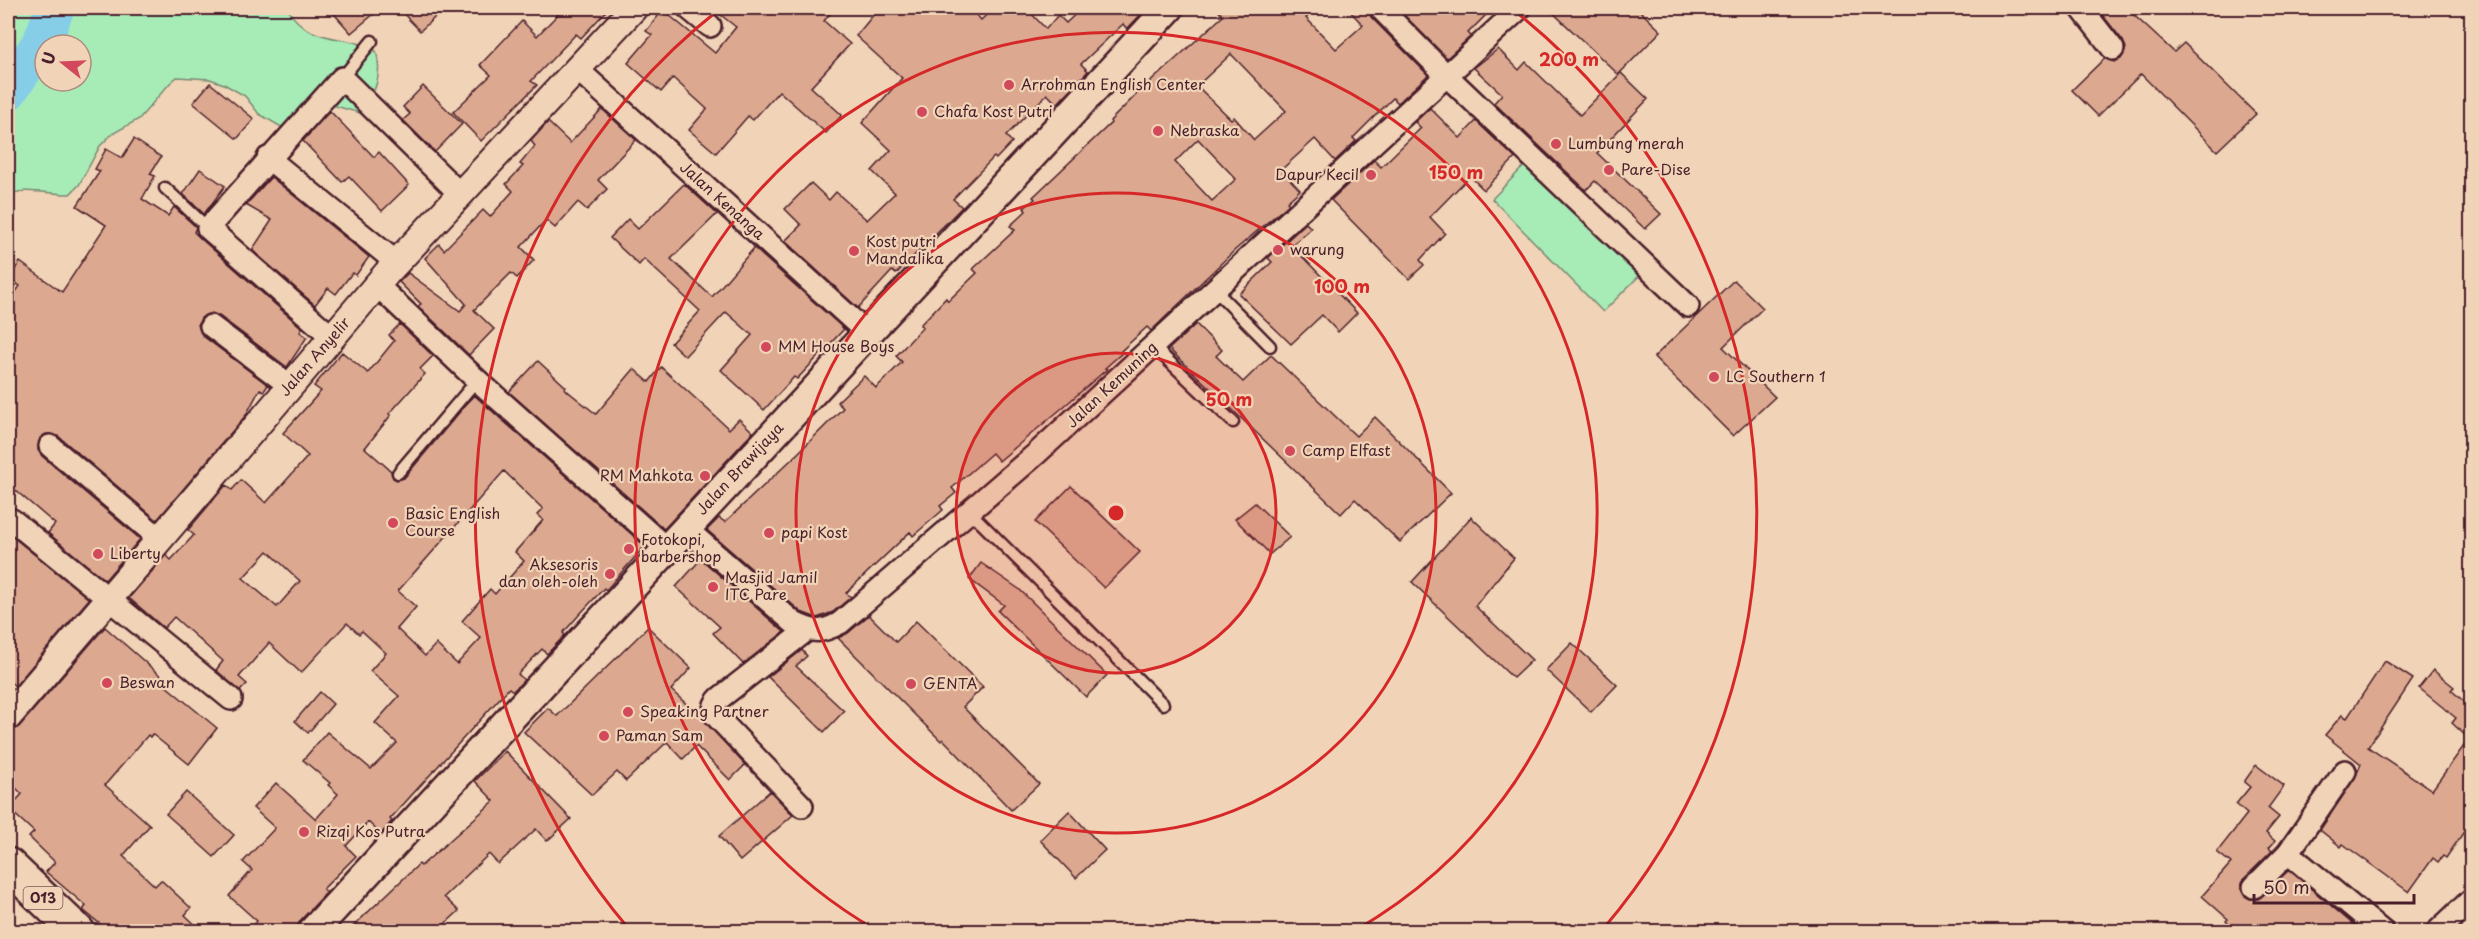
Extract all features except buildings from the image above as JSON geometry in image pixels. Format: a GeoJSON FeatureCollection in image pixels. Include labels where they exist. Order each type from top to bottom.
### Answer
{"type":"FeatureCollection","features":[{"type":"Feature","properties":{"kind":"main road","name":"Jalan Brawijaya"},"geometry":{"type":"LineString","coordinates":[[312,932],[1169,8]]}},
{"type":"Feature","properties":{"kind":"main road","name":"013"},"geometry":{"type":"LineString","coordinates":[[8,865],[78,932]]}},
{"type":"Feature","properties":{"kind":"street","name":"Jalan Anyelir"},"geometry":{"type":"LineString","coordinates":[[8,717],[377,285],[634,8]]}},
{"type":"Feature","properties":{"kind":"street"},"geometry":{"type":"LineString","coordinates":[[688,8],[710,26]]}},
{"type":"Feature","properties":{"kind":"street"},"geometry":{"type":"LineString","coordinates":[[1380,8],[1447,76],[1688,306]]}},
{"type":"Feature","properties":{"kind":"street","name":"Jalan Kemuning"},"geometry":{"type":"LineString","coordinates":[[807,630],[823,632],[840,623],[1036,454],[1520,8]]}},
{"type":"Feature","properties":{"kind":"street"},"geometry":{"type":"LineString","coordinates":[[2081,8],[2113,49]]}},
{"type":"Feature","properties":{"kind":"street","name":"Jalan Kenanga"},"geometry":{"type":"LineString","coordinates":[[577,69],[867,333]]}},
{"type":"Feature","properties":{"kind":"street"},"geometry":{"type":"LineString","coordinates":[[332,337],[208,228],[268,158],[342,78],[460,194]]}},
{"type":"Feature","properties":{"kind":"street"},"geometry":{"type":"LineString","coordinates":[[268,158],[397,263]]}},
{"type":"Feature","properties":{"kind":"street"},"geometry":{"type":"LineString","coordinates":[[377,285],[477,380],[675,538],[807,630],[720,698],[714,710],[716,716],[802,806]]}},
{"type":"Feature","properties":{"kind":"street"},"geometry":{"type":"LineString","coordinates":[[211,326],[290,386]]}},
{"type":"Feature","properties":{"kind":"street"},"geometry":{"type":"LineString","coordinates":[[50,446],[159,538]]}},
{"type":"Feature","properties":{"kind":"street"},"geometry":{"type":"LineString","coordinates":[[12,520],[231,699]]}},
{"type":"Feature","properties":{"kind":"street"},"geometry":{"type":"LineString","coordinates":[[2254,887],[2288,853],[2345,771]]}},
{"type":"Feature","properties":{"kind":"street"},"geometry":{"type":"LineString","coordinates":[[2288,853],[2383,932]]}},
{"type":"Feature","properties":{"kind":"street"},"geometry":{"type":"LineString","coordinates":[[2437,932],[2472,899]]}},
{"type":"Feature","properties":{"kind":"lane"},"geometry":{"type":"LineString","coordinates":[[342,78],[372,41]]}},
{"type":"Feature","properties":{"kind":"lane"},"geometry":{"type":"LineString","coordinates":[[165,188],[208,228]]}},
{"type":"Feature","properties":{"kind":"lane"},"geometry":{"type":"LineString","coordinates":[[1215,290],[1270,346]]}},
{"type":"Feature","properties":{"kind":"lane"},"geometry":{"type":"LineString","coordinates":[[1153,346],[1233,422]]}},
{"type":"Feature","properties":{"kind":"lane"},"geometry":{"type":"LineString","coordinates":[[398,473],[477,380]]}},
{"type":"Feature","properties":{"kind":"lane"},"geometry":{"type":"LineString","coordinates":[[969,511],[1163,704]]}},
{"type":"Feature","properties":{"kind":"green space"},"geometry":{"type":"Polygon","coordinates":[[[8,8],[287,8],[296,20],[317,34],[365,45],[376,51],[379,68],[374,92],[360,113],[332,105],[294,125],[283,128],[259,114],[245,96],[224,84],[210,79],[177,77],[139,119],[112,134],[100,146],[79,185],[70,194],[28,191],[8,196],[8,29],[10,23],[8,8]]]}},
{"type":"Feature","properties":{"kind":"green space"},"geometry":{"type":"Polygon","coordinates":[[[1530,160],[1644,271],[1603,312],[1492,199],[1530,160]]]}},
{"type":"Feature","properties":{"kind":"waterway"},"geometry":{"type":"LineString","coordinates":[[8,91],[42,42],[55,8]]}},
{"type":"Feature","properties":{"kind":"place","name":"Arrohman English Center"},"geometry":{"type":"Point","coordinates":[1009,85]}},
{"type":"Feature","properties":{"kind":"place","name":"Chafa Kost Putri"},"geometry":{"type":"Point","coordinates":[922,112]}},
{"type":"Feature","properties":{"kind":"place","name":"Nebraska"},"geometry":{"type":"Point","coordinates":[1158,131]}},
{"type":"Feature","properties":{"kind":"place","name":"Lumbung merah"},"geometry":{"type":"Point","coordinates":[1556,144]}},
{"type":"Feature","properties":{"kind":"place","name":"Pare-Dise"},"geometry":{"type":"Point","coordinates":[1609,170]}},
{"type":"Feature","properties":{"kind":"place","name":"Dapur Kecil"},"geometry":{"type":"Point","coordinates":[1371,175]}},
{"type":"Feature","properties":{"kind":"place","name":"warung"},"geometry":{"type":"Point","coordinates":[1278,250]}},
{"type":"Feature","properties":{"kind":"place","name":"Kost putri Mandalika"},"geometry":{"type":"Point","coordinates":[854,251]}},
{"type":"Feature","properties":{"kind":"place","name":"MM House Boys"},"geometry":{"type":"Point","coordinates":[766,347]}},
{"type":"Feature","properties":{"kind":"place","name":"LC Southern 1"},"geometry":{"type":"Point","coordinates":[1714,377]}},
{"type":"Feature","properties":{"kind":"place","name":"Camp Elfast"},"geometry":{"type":"Point","coordinates":[1290,451]}},
{"type":"Feature","properties":{"kind":"place","name":"RM Mahkota"},"geometry":{"type":"Point","coordinates":[705,476]}},
{"type":"Feature","properties":{"kind":"place","name":"Basic English Course"},"geometry":{"type":"Point","coordinates":[393,523]}},
{"type":"Feature","properties":{"kind":"place","name":"papi Kost"},"geometry":{"type":"Point","coordinates":[769,533]}},
{"type":"Feature","properties":{"kind":"place","name":"Fotokopi, barbershop"},"geometry":{"type":"Point","coordinates":[629,549]}},
{"type":"Feature","properties":{"kind":"place","name":"Liberty"},"geometry":{"type":"Point","coordinates":[98,554]}},
{"type":"Feature","properties":{"kind":"place","name":"Aksesoris dan oleh-oleh"},"geometry":{"type":"Point","coordinates":[610,574]}},
{"type":"Feature","properties":{"kind":"place","name":"Masjid Jamil ITC Pare"},"geometry":{"type":"Point","coordinates":[713,587]}},
{"type":"Feature","properties":{"kind":"place","name":"Beswan"},"geometry":{"type":"Point","coordinates":[107,683]}},
{"type":"Feature","properties":{"kind":"place","name":"GENTA"},"geometry":{"type":"Point","coordinates":[911,684]}},
{"type":"Feature","properties":{"kind":"place","name":"Speaking Partner"},"geometry":{"type":"Point","coordinates":[628,712]}},
{"type":"Feature","properties":{"kind":"place","name":"Paman Sam"},"geometry":{"type":"Point","coordinates":[604,736]}},
{"type":"Feature","properties":{"kind":"place","name":"Rizqi Kos Putra"},"geometry":{"type":"Point","coordinates":[304,832]}}]}
